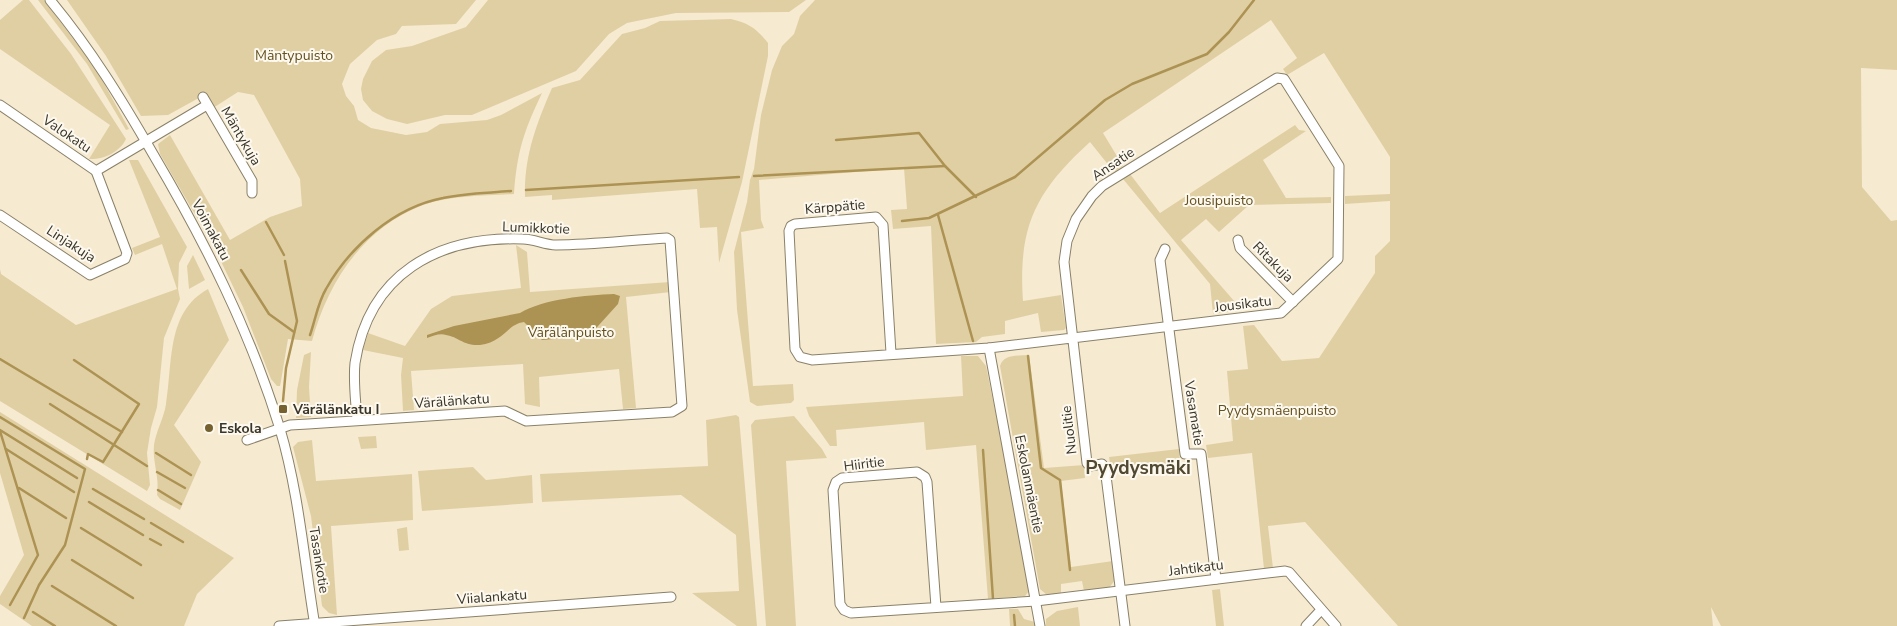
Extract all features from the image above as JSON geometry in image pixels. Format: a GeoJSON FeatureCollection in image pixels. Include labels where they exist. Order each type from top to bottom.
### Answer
{"type":"FeatureCollection","features":[{"type":"Feature","properties":{"kind":"street","name":"Voimakatu"},"geometry":{"type":"LineString","coordinates":[[50,0],[93,56],[146,142],[205,245],[247,336],[280,428],[296,498]]}},
{"type":"Feature","properties":{"kind":"street","name":"Jousikatu"},"geometry":{"type":"LineString","coordinates":[[989,348],[1281,313],[1293,302],[1338,259],[1340,171],[1284,79],[1278,78]]}},
{"type":"Feature","properties":{"kind":"street","name":"Ansatie"},"geometry":{"type":"LineString","coordinates":[[1072,338],[1064,272],[1065,252],[1071,230],[1092,196],[1123,172],[1278,78]]}},
{"type":"Feature","properties":{"kind":"street","name":"Mäntykuja"},"geometry":{"type":"LineString","coordinates":[[146,142],[205,101],[252,181],[252,193]]}},
{"type":"Feature","properties":{"kind":"street","name":"Valokatu"},"geometry":{"type":"LineString","coordinates":[[0,105],[96,171],[146,142]]}},
{"type":"Feature","properties":{"kind":"street","name":"Linjakuja"},"geometry":{"type":"LineString","coordinates":[[0,215],[90,275],[125,259],[127,253],[96,171]]}},
{"type":"Feature","properties":{"kind":"street","name":"Kärppätie"},"geometry":{"type":"LineString","coordinates":[[891,353],[883,225],[881,221],[876,217],[795,224],[791,226],[789,231],[795,350],[800,357],[812,360],[891,353],[989,348]]}},
{"type":"Feature","properties":{"kind":"street","name":"Lumikkotie"},"geometry":{"type":"LineString","coordinates":[[357,420],[355,365],[360,340],[375,305],[388,287],[419,261],[444,249],[478,242],[521,239],[555,245],[667,238],[670,240],[682,406]]}},
{"type":"Feature","properties":{"kind":"street","name":"Ritakuja"},"geometry":{"type":"LineString","coordinates":[[1238,240],[1240,248],[1293,302]]}},
{"type":"Feature","properties":{"kind":"street"},"geometry":{"type":"LineString","coordinates":[[1166,249],[1160,260],[1168,327]]}},
{"type":"Feature","properties":{"kind":"street","name":"Vasamatie"},"geometry":{"type":"LineString","coordinates":[[1168,327],[1185,454],[1201,454],[1216,579]]}},
{"type":"Feature","properties":{"kind":"street","name":"Nuolitie"},"geometry":{"type":"LineString","coordinates":[[1072,338],[1087,463],[1090,466],[1102,464],[1105,468],[1121,591]]}},
{"type":"Feature","properties":{"kind":"street","name":"Eskolanmäentie"},"geometry":{"type":"LineString","coordinates":[[989,348],[1040,626]]}},
{"type":"Feature","properties":{"kind":"street","name":"Värälänkatu"},"geometry":{"type":"LineString","coordinates":[[247,440],[290,425],[505,411],[526,421],[532,421],[672,412],[682,406]]}},
{"type":"Feature","properties":{"kind":"street","name":"Hiiritie"},"geometry":{"type":"LineString","coordinates":[[936,607],[927,482],[925,477],[917,472],[842,478],[836,482],[833,490],[840,604],[844,610],[851,613],[1036,602]]}},
{"type":"Feature","properties":{"kind":"street","name":"Tasankotie"},"geometry":{"type":"LineString","coordinates":[[296,498],[315,624]]}},
{"type":"Feature","properties":{"kind":"street","name":"Jahtikatu"},"geometry":{"type":"LineString","coordinates":[[1036,602],[1285,571],[1289,572],[1336,626]]}},
{"type":"Feature","properties":{"kind":"street"},"geometry":{"type":"LineString","coordinates":[[1121,591],[1125,626]]}},
{"type":"Feature","properties":{"kind":"street","name":"Viialankatu"},"geometry":{"type":"LineString","coordinates":[[279,626],[671,597]]}},
{"type":"Feature","properties":{"kind":"street"},"geometry":{"type":"LineString","coordinates":[[1306,626],[1321,610]]}},
{"type":"Feature","properties":{"kind":"green space"},"geometry":{"type":"Polygon","coordinates":[[[23,0],[29,0],[71,54],[126,139],[120,148],[100,158],[89,159],[110,125],[0,49],[0,20],[23,0]]]}},
{"type":"Feature","properties":{"kind":"green space"},"geometry":{"type":"Polygon","coordinates":[[[38,0],[44,0],[96,69],[129,129],[126,130],[87,64],[38,0]]]}},
{"type":"Feature","properties":{"kind":"green space","name":"Mäntypuisto"},"geometry":{"type":"Polygon","coordinates":[[[67,0],[476,0],[456,24],[402,26],[396,34],[377,40],[350,64],[342,84],[346,96],[354,106],[358,120],[371,128],[406,135],[427,132],[440,124],[487,120],[501,115],[542,93],[522,142],[514,194],[445,199],[423,205],[402,215],[383,228],[366,243],[338,278],[319,319],[312,341],[288,339],[280,386],[277,386],[271,379],[243,307],[215,249],[160,154],[158,144],[170,135],[230,240],[270,217],[302,206],[300,179],[254,95],[238,92],[213,108],[206,94],[168,115],[141,116],[106,56],[67,0]]]}},
{"type":"Feature","properties":{"kind":"green space"},"geometry":{"type":"Polygon","coordinates":[[[488,0],[806,0],[789,12],[676,13],[627,23],[609,34],[576,71],[472,115],[445,115],[407,124],[387,119],[372,111],[363,100],[361,89],[363,79],[372,61],[386,50],[412,46],[466,27],[488,0]]]}},
{"type":"Feature","properties":{"kind":"green space","name":"Pyydysmäenpuisto"},"geometry":{"type":"Polygon","coordinates":[[[815,0],[1897,0],[1897,70],[1861,68],[1862,187],[1891,221],[1897,220],[1897,626],[1721,626],[1711,607],[1713,626],[1398,626],[1305,522],[1268,526],[1273,568],[1264,569],[1252,453],[1208,458],[1206,445],[1233,441],[1227,371],[1248,369],[1243,326],[1254,325],[1282,361],[1319,358],[1375,273],[1375,256],[1390,241],[1390,201],[1345,204],[1345,196],[1390,194],[1390,157],[1324,53],[1287,75],[1283,69],[1297,58],[1271,20],[1103,133],[1123,166],[1114,172],[1090,142],[1071,160],[1043,195],[1034,212],[1024,252],[1022,275],[1023,301],[1061,295],[1066,328],[1064,330],[1041,332],[1038,313],[1005,321],[1005,334],[982,337],[976,342],[936,344],[931,226],[893,229],[891,210],[907,209],[904,168],[759,180],[761,220],[764,228],[741,232],[753,386],[793,384],[794,400],[791,403],[757,406],[750,402],[737,310],[734,252],[754,169],[761,115],[772,70],[782,46],[794,34],[800,16],[815,0]]]}},
{"type":"Feature","properties":{"kind":"green space"},"geometry":{"type":"Polygon","coordinates":[[[731,19],[743,22],[760,34],[768,43],[768,56],[742,182],[719,263],[717,227],[700,228],[697,189],[552,200],[552,195],[525,197],[525,182],[532,141],[552,88],[580,80],[622,34],[645,28],[660,21],[731,19]]]}},
{"type":"Feature","properties":{"kind":"green space","name":"Jousipuisto"},"geometry":{"type":"Polygon","coordinates":[[[1295,125],[1299,130],[1306,131],[1263,160],[1286,198],[1331,197],[1331,203],[1249,205],[1219,232],[1206,219],[1181,240],[1242,310],[1213,314],[1210,284],[1123,179],[1130,174],[1160,213],[1295,125]]]}},
{"type":"Feature","properties":{"kind":"green space"},"geometry":{"type":"Polygon","coordinates":[[[129,160],[138,160],[187,247],[179,263],[178,289],[180,299],[164,338],[157,407],[147,453],[150,485],[147,491],[0,401],[0,269],[1,274],[76,325],[177,289],[162,244],[135,255],[132,248],[160,237],[129,160]]]}},
{"type":"Feature","properties":{"kind":"green space","name":"Värälänpuisto"},"geometry":{"type":"Polygon","coordinates":[[[516,245],[527,252],[530,292],[670,282],[671,292],[626,297],[636,408],[623,409],[619,369],[539,377],[540,407],[525,404],[523,364],[411,371],[414,410],[403,411],[401,375],[403,358],[363,350],[368,333],[405,346],[431,309],[452,296],[521,288],[516,245]]]}},
{"type":"Feature","properties":{"kind":"green space"},"geometry":{"type":"Polygon","coordinates":[[[193,255],[205,280],[189,289],[187,266],[193,255]]]}},
{"type":"Feature","properties":{"kind":"green space"},"geometry":{"type":"Polygon","coordinates":[[[208,289],[229,340],[174,425],[201,462],[180,510],[160,499],[157,495],[158,482],[154,445],[165,409],[171,356],[178,325],[194,299],[208,289]]]}},
{"type":"Feature","properties":{"kind":"green space"},"geometry":{"type":"Polygon","coordinates":[[[311,352],[309,387],[311,417],[296,418],[297,390],[304,355],[311,352]]]}},
{"type":"Feature","properties":{"kind":"green space"},"geometry":{"type":"Polygon","coordinates":[[[1029,355],[1044,468],[1084,465],[1085,478],[1061,481],[1071,567],[1113,561],[1115,580],[1109,588],[1084,591],[1082,581],[1061,584],[1061,594],[1047,595],[1040,589],[1000,366],[1005,359],[1029,355]]]}},
{"type":"Feature","properties":{"kind":"green space"},"geometry":{"type":"Polygon","coordinates":[[[961,356],[978,356],[986,366],[1030,581],[1029,591],[1025,596],[988,599],[976,445],[926,450],[924,422],[836,430],[837,446],[830,446],[809,416],[806,407],[963,396],[961,356]]]}},
{"type":"Feature","properties":{"kind":"green space"},"geometry":{"type":"Polygon","coordinates":[[[0,412],[234,558],[197,594],[184,626],[32,626],[0,604],[0,596],[24,555],[0,473],[0,412]]]}},
{"type":"Feature","properties":{"kind":"green space"},"geometry":{"type":"Polygon","coordinates":[[[736,415],[739,417],[757,626],[737,626],[692,593],[739,591],[736,535],[681,495],[542,502],[540,474],[708,466],[706,420],[736,415]]]}},
{"type":"Feature","properties":{"kind":"green space"},"geometry":{"type":"Polygon","coordinates":[[[794,416],[822,449],[827,458],[786,461],[796,626],[766,626],[751,425],[755,420],[794,416]]]}},
{"type":"Feature","properties":{"kind":"green space"},"geometry":{"type":"Polygon","coordinates":[[[376,436],[377,448],[361,449],[358,437],[376,436]]]}},
{"type":"Feature","properties":{"kind":"green space"},"geometry":{"type":"Polygon","coordinates":[[[312,440],[316,481],[412,474],[413,520],[331,526],[337,615],[329,613],[322,606],[311,516],[293,447],[298,442],[312,440]]]}},
{"type":"Feature","properties":{"kind":"green space"},"geometry":{"type":"Polygon","coordinates":[[[1179,449],[1180,463],[1111,471],[1109,457],[1179,449]]]}},
{"type":"Feature","properties":{"kind":"green space"},"geometry":{"type":"Polygon","coordinates":[[[473,467],[486,480],[532,475],[533,503],[422,511],[418,471],[473,467]]]}},
{"type":"Feature","properties":{"kind":"green space"},"geometry":{"type":"Polygon","coordinates":[[[407,527],[409,550],[399,551],[397,529],[407,527]]]}},
{"type":"Feature","properties":{"kind":"green space"},"geometry":{"type":"Polygon","coordinates":[[[1220,589],[1224,626],[1216,626],[1212,590],[1220,589]]]}},
{"type":"Feature","properties":{"kind":"green space"},"geometry":{"type":"Polygon","coordinates":[[[1078,607],[1080,626],[1046,626],[1046,619],[1057,611],[1078,607]]]}},
{"type":"Feature","properties":{"kind":"green space"},"geometry":{"type":"Polygon","coordinates":[[[1009,609],[1018,609],[1024,619],[1035,622],[1035,626],[1010,626],[1009,609]]]}},
{"type":"Feature","properties":{"kind":"shaded area"},"geometry":{"type":"Polygon","coordinates":[[[614,294],[620,296],[618,304],[589,336],[542,340],[524,322],[513,326],[495,340],[480,345],[465,343],[444,334],[427,338],[427,335],[454,326],[520,313],[553,301],[614,294]]]}},
{"type":"Feature","properties":{"kind":"waterway"},"geometry":{"type":"LineString","coordinates":[[902,221],[929,218],[1015,177],[1105,100],[1132,84],[1207,54],[1229,32],[1254,0]]}},
{"type":"Feature","properties":{"kind":"waterway"},"geometry":{"type":"LineString","coordinates":[[836,140],[919,133],[945,166],[976,197]]}},
{"type":"Feature","properties":{"kind":"waterway"},"geometry":{"type":"LineString","coordinates":[[754,176],[945,166]]}},
{"type":"Feature","properties":{"kind":"waterway"},"geometry":{"type":"LineString","coordinates":[[526,190],[739,177]]}},
{"type":"Feature","properties":{"kind":"waterway"},"geometry":{"type":"LineString","coordinates":[[310,335],[321,300],[336,273],[361,244],[391,219],[425,203],[443,198],[511,191]]}},
{"type":"Feature","properties":{"kind":"waterway"},"geometry":{"type":"LineString","coordinates":[[938,215],[973,341]]}},
{"type":"Feature","properties":{"kind":"waterway"},"geometry":{"type":"LineString","coordinates":[[266,222],[284,255]]}},
{"type":"Feature","properties":{"kind":"waterway"},"geometry":{"type":"LineString","coordinates":[[283,401],[286,368],[297,321],[285,261]]}},
{"type":"Feature","properties":{"kind":"waterway"},"geometry":{"type":"LineString","coordinates":[[241,270],[269,314],[294,332]]}},
{"type":"Feature","properties":{"kind":"waterway"},"geometry":{"type":"LineString","coordinates":[[1028,356],[1041,468],[1060,480],[1070,570]]}},
{"type":"Feature","properties":{"kind":"waterway"},"geometry":{"type":"LineString","coordinates":[[0,359],[122,432]]}},
{"type":"Feature","properties":{"kind":"waterway"},"geometry":{"type":"LineString","coordinates":[[74,360],[139,404],[103,462],[88,454],[87,459]]}},
{"type":"Feature","properties":{"kind":"waterway"},"geometry":{"type":"LineString","coordinates":[[50,404],[147,466]]}},
{"type":"Feature","properties":{"kind":"waterway"},"geometry":{"type":"LineString","coordinates":[[0,417],[85,469],[65,545],[39,585],[24,618]]}},
{"type":"Feature","properties":{"kind":"waterway"},"geometry":{"type":"LineString","coordinates":[[0,430],[77,478]]}},
{"type":"Feature","properties":{"kind":"waterway"},"geometry":{"type":"LineString","coordinates":[[0,431],[38,555],[10,605]]}},
{"type":"Feature","properties":{"kind":"waterway"},"geometry":{"type":"LineString","coordinates":[[6,449],[74,492]]}},
{"type":"Feature","properties":{"kind":"waterway"},"geometry":{"type":"LineString","coordinates":[[983,450],[993,599]]}},
{"type":"Feature","properties":{"kind":"waterway"},"geometry":{"type":"LineString","coordinates":[[156,453],[191,475]]}},
{"type":"Feature","properties":{"kind":"waterway"},"geometry":{"type":"LineString","coordinates":[[157,472],[185,488]]}},
{"type":"Feature","properties":{"kind":"waterway"},"geometry":{"type":"LineString","coordinates":[[19,488],[66,518]]}},
{"type":"Feature","properties":{"kind":"waterway"},"geometry":{"type":"LineString","coordinates":[[93,489],[144,519]]}},
{"type":"Feature","properties":{"kind":"waterway"},"geometry":{"type":"LineString","coordinates":[[158,490],[181,504]]}},
{"type":"Feature","properties":{"kind":"waterway"},"geometry":{"type":"LineString","coordinates":[[89,502],[143,535]]}},
{"type":"Feature","properties":{"kind":"waterway"},"geometry":{"type":"LineString","coordinates":[[151,523],[183,542]]}},
{"type":"Feature","properties":{"kind":"waterway"},"geometry":{"type":"LineString","coordinates":[[81,528],[141,565]]}},
{"type":"Feature","properties":{"kind":"waterway"},"geometry":{"type":"LineString","coordinates":[[150,539],[161,545]]}},
{"type":"Feature","properties":{"kind":"waterway"},"geometry":{"type":"LineString","coordinates":[[72,560],[133,598]]}},
{"type":"Feature","properties":{"kind":"waterway"},"geometry":{"type":"LineString","coordinates":[[52,586],[116,626]]}},
{"type":"Feature","properties":{"kind":"waterway"},"geometry":{"type":"LineString","coordinates":[[33,612],[55,626]]}},
{"type":"Feature","properties":{"kind":"waterway"},"geometry":{"type":"LineString","coordinates":[[1014,615],[1015,626]]}},
{"type":"Feature","properties":{"kind":"place","name":"Värälänkatu I"},"geometry":{"type":"Point","coordinates":[283,409]}},
{"type":"Feature","properties":{"kind":"place","name":"Eskola"},"geometry":{"type":"Point","coordinates":[209,428]}},
{"type":"Feature","properties":{"kind":"district","name":"Pyydysmäki"},"geometry":{"type":"Point","coordinates":[1138,468]}}]}
